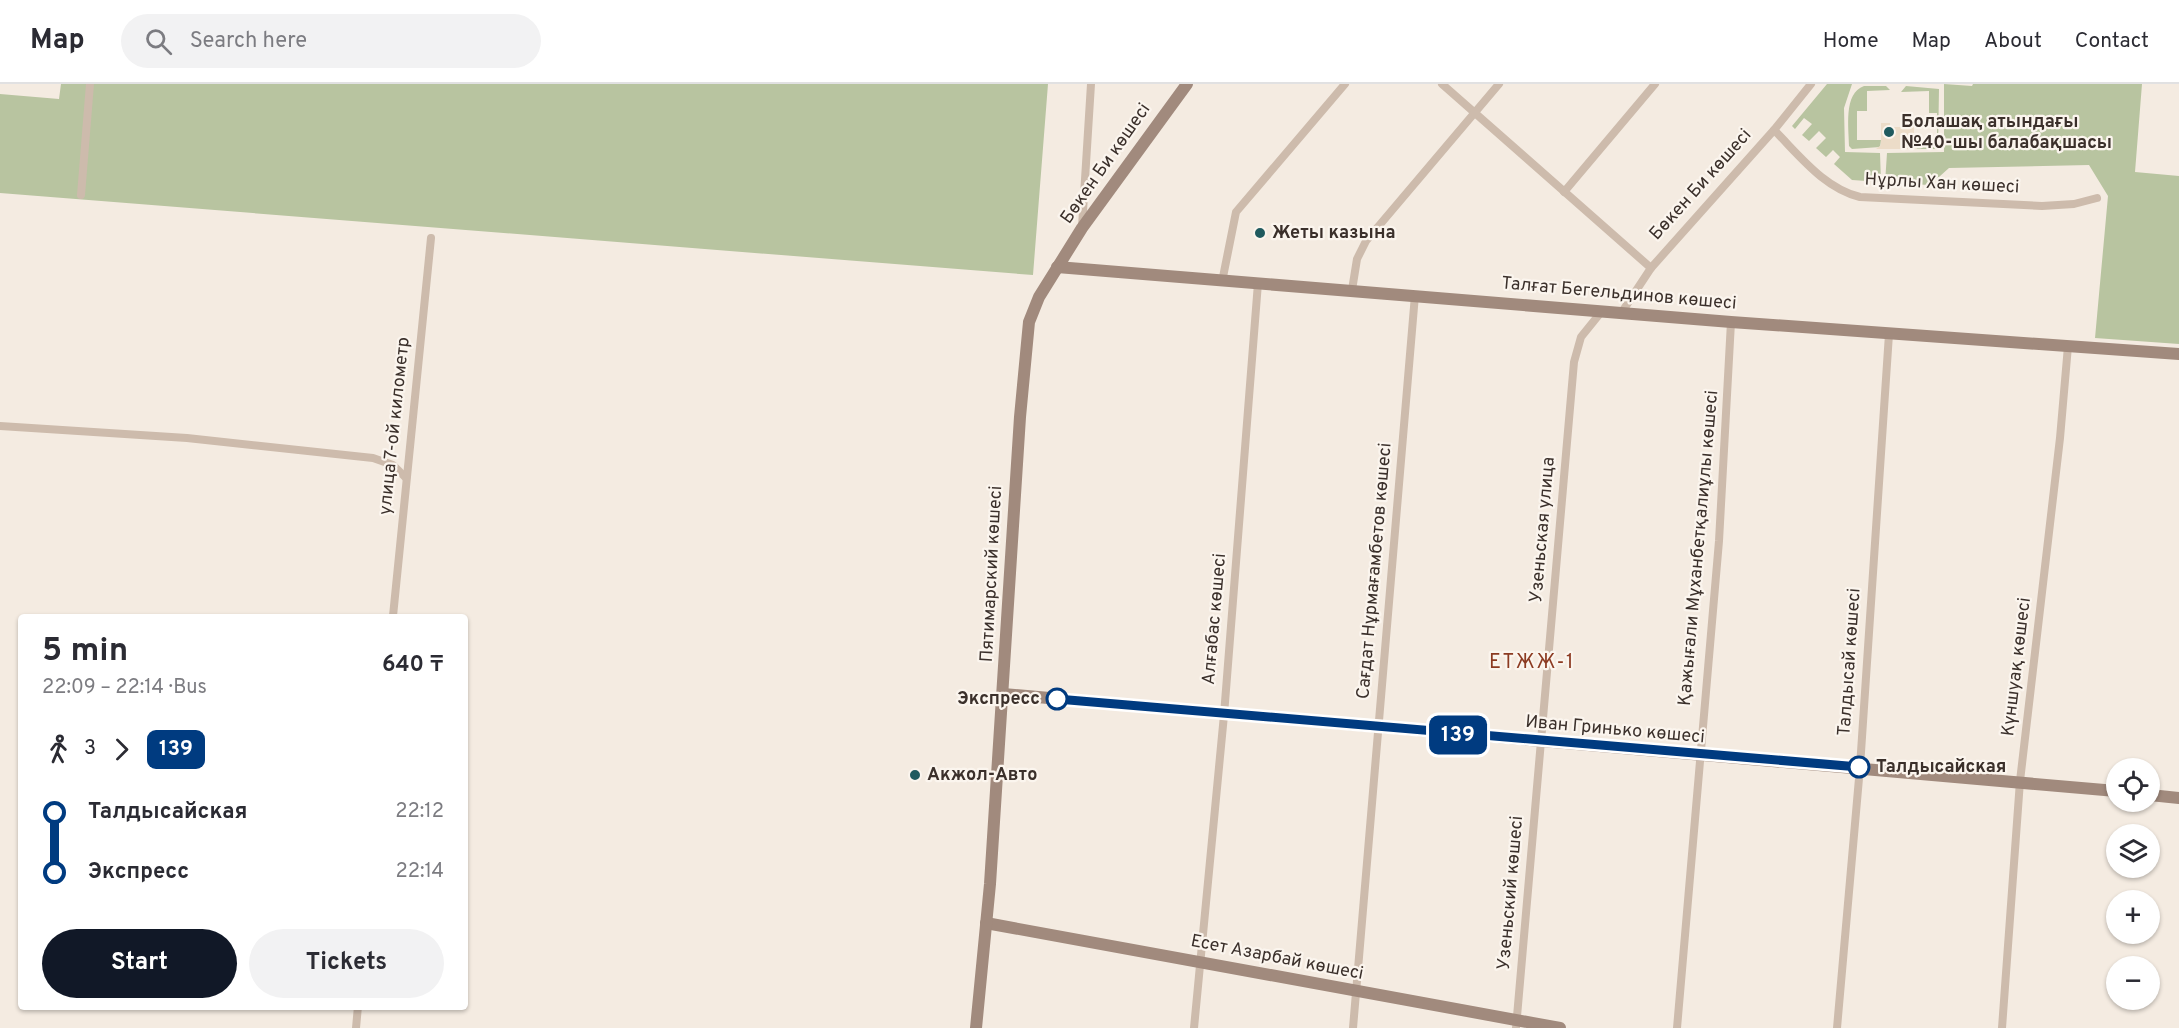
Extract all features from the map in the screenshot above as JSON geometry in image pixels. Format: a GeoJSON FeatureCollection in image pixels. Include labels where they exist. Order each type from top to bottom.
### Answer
{"type":"FeatureCollection","features":[{"type":"Feature","properties":{"kind":"street"},"geometry":{"type":"LineString","coordinates":[[81,195],[90,84]]}},
{"type":"Feature","properties":{"kind":"street"},"geometry":{"type":"LineString","coordinates":[[1082,228],[1090,84]]}},
{"type":"Feature","properties":{"kind":"street","name":"Бөкен Би көшесі"},"geometry":{"type":"LineString","coordinates":[[1036,303],[1082,228],[1187,84]]}},
{"type":"Feature","properties":{"kind":"street"},"geometry":{"type":"LineString","coordinates":[[1222,282],[1236,212],[1345,84]]}},
{"type":"Feature","properties":{"kind":"street"},"geometry":{"type":"LineString","coordinates":[[1442,84],[1651,268]]}},
{"type":"Feature","properties":{"kind":"street"},"geometry":{"type":"LineString","coordinates":[[1352,290],[1357,259],[1364,245],[1499,84]]}},
{"type":"Feature","properties":{"kind":"street"},"geometry":{"type":"LineString","coordinates":[[1563,192],[1655,84]]}},
{"type":"Feature","properties":{"kind":"street","name":"Бөкен Би көшесі"},"geometry":{"type":"LineString","coordinates":[[1622,312],[1651,268],[1774,130],[1811,84]]}},
{"type":"Feature","properties":{"kind":"street","name":"Нұрлы Хан көшесі"},"geometry":{"type":"LineString","coordinates":[[1774,130],[1830,185],[1842,193],[1860,197],[2042,206],[2074,204],[2097,198]]}},
{"type":"Feature","properties":{"kind":"street","name":"улица 7-ой километр"},"geometry":{"type":"LineString","coordinates":[[393,614],[432,238]]}},
{"type":"Feature","properties":{"kind":"street","name":"Талғат Бегельдинов көшесі"},"geometry":{"type":"LineString","coordinates":[[1057,267],[1731,322],[2179,354]]}},
{"type":"Feature","properties":{"kind":"street","name":"Алғабас көшесі"},"geometry":{"type":"LineString","coordinates":[[1194,1028],[1224,714],[1258,283]]}},
{"type":"Feature","properties":{"kind":"street","name":"Сағдат Нұрмағамбетов көшесі"},"geometry":{"type":"LineString","coordinates":[[1353,1028],[1415,295]]}},
{"type":"Feature","properties":{"kind":"street","name":"Пятимарский көшесі"},"geometry":{"type":"LineString","coordinates":[[976,1028],[1003,694],[1024,357],[1029,322],[1036,303]]}},
{"type":"Feature","properties":{"kind":"street","name":"Узеньская улица"},"geometry":{"type":"LineString","coordinates":[[1539,760],[1576,351],[1581,337],[1602,311]]}},
{"type":"Feature","properties":{"kind":"street","name":"Қажығали Мұханбетқалиұлы көшесі"},"geometry":{"type":"LineString","coordinates":[[1677,1028],[1719,541],[1731,322]]}},
{"type":"Feature","properties":{"kind":"street","name":"Талдысай көшесі"},"geometry":{"type":"LineString","coordinates":[[1837,1028],[1860,767],[1889,334]]}},
{"type":"Feature","properties":{"kind":"street","name":"Күншуақ көшесі"},"geometry":{"type":"LineString","coordinates":[[2002,1028],[2020,781],[2060,438],[2068,346]]}},
{"type":"Feature","properties":{"kind":"street"},"geometry":{"type":"LineString","coordinates":[[0,426],[188,438],[373,458],[393,465],[406,478]]}},
{"type":"Feature","properties":{"kind":"street","name":"Иван Гринько көшесі"},"geometry":{"type":"LineString","coordinates":[[1003,694],[2106,790]]}},
{"type":"Feature","properties":{"kind":"street","name":"Узеньский көшесі"},"geometry":{"type":"LineString","coordinates":[[1516,1024],[1539,760]]}},
{"type":"Feature","properties":{"kind":"street"},"geometry":{"type":"LineString","coordinates":[[2160,796],[2179,798]]}},
{"type":"Feature","properties":{"kind":"street","name":"Есет Азарбай көшесі"},"geometry":{"type":"LineString","coordinates":[[986,923],[1200,961],[1516,1024],[1560,1028]]}},
{"type":"Feature","properties":{"kind":"street"},"geometry":{"type":"LineString","coordinates":[[356,1028],[358,1010]]}},
{"type":"Feature","properties":{"kind":"green space"},"geometry":{"type":"Polygon","coordinates":[[[61,84],[1048,84],[1033,275],[0,193],[0,94],[59,99],[61,84]]]}},
{"type":"Feature","properties":{"kind":"green space"},"geometry":{"type":"Polygon","coordinates":[[[1827,84],[1852,84],[1844,108],[1845,152],[1880,153],[1881,182],[1852,180],[1834,164],[1840,157],[1833,150],[1826,157],[1816,148],[1826,138],[1819,131],[1809,141],[1802,135],[1812,124],[1804,118],[1795,129],[1792,126],[1827,84]]]}},
{"type":"Feature","properties":{"kind":"green space"},"geometry":{"type":"Polygon","coordinates":[[[1944,84],[1972,86],[1973,84],[2142,84],[2135,172],[2179,176],[2179,344],[2095,338],[2108,196],[2089,165],[1949,168],[1930,185],[1885,183],[1887,153],[1944,152],[1944,84]]]}},
{"type":"Feature","properties":{"kind":"green space"},"geometry":{"type":"Polygon","coordinates":[[[1864,86],[1886,86],[1890,90],[1867,91],[1867,111],[1857,111],[1857,140],[1881,140],[1880,147],[1852,149],[1849,146],[1850,104],[1857,90],[1864,86]]]}},
{"type":"Feature","properties":{"kind":"green space"},"geometry":{"type":"Polygon","coordinates":[[[1906,86],[1939,89],[1938,149],[1917,149],[1914,146],[1914,141],[1937,140],[1937,113],[1929,113],[1929,91],[1901,92],[1906,86]]]}},
{"type":"Feature","properties":{"kind":"shaded area"},"geometry":{"type":"Polygon","coordinates":[[[1901,122],[1914,122],[1914,146],[1917,149],[1876,149],[1881,145],[1881,123],[1890,123],[1890,127],[1901,127],[1901,122]]]}},
{"type":"Feature","properties":{"kind":"bus line","name":"139"},"geometry":{"type":"LineString","coordinates":[[1057,699],[1859,767]]}},
{"type":"Feature","properties":{"kind":"place","name":"Болашақ атындағы №40-шы балабақшасы"},"geometry":{"type":"Point","coordinates":[1889,132]}},
{"type":"Feature","properties":{"kind":"place","name":"Жеты казына"},"geometry":{"type":"Point","coordinates":[1260,233]}},
{"type":"Feature","properties":{"kind":"place","name":"Экспресс"},"geometry":{"type":"Point","coordinates":[1057,699]}},
{"type":"Feature","properties":{"kind":"place","name":"Талдысайская"},"geometry":{"type":"Point","coordinates":[1859,767]}},
{"type":"Feature","properties":{"kind":"place","name":"Акжол-Авто"},"geometry":{"type":"Point","coordinates":[915,775]}},
{"type":"Feature","properties":{"kind":"district","name":"ЕТЖЖ-1"},"geometry":{"type":"Point","coordinates":[1532,663]}}]}
